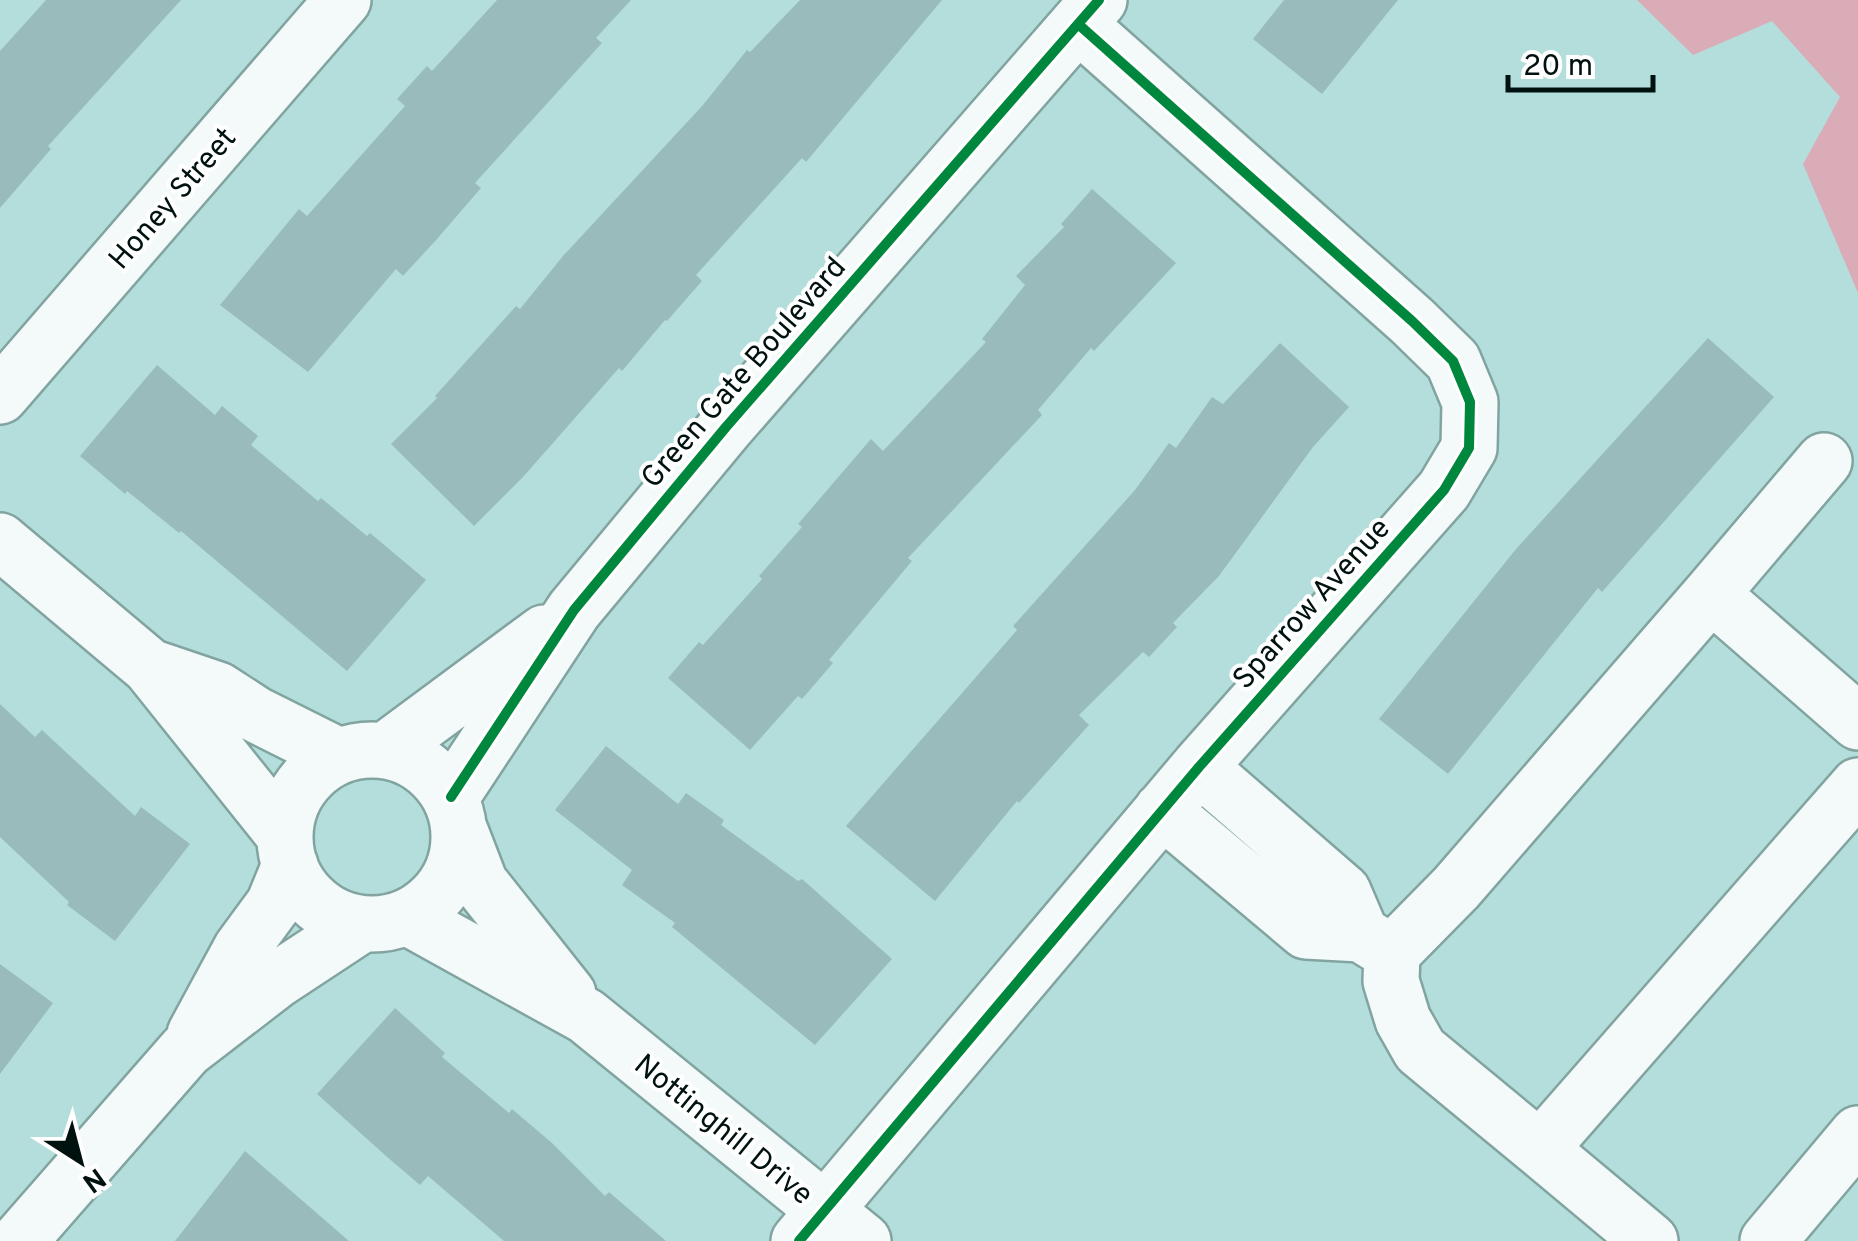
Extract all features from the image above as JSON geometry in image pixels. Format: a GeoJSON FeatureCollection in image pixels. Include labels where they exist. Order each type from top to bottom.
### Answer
{"type":"FeatureCollection","features":[{"type":"Feature","properties":{"kind":"street","name":"Honey Street"},"geometry":{"type":"LineString","coordinates":[[0,396],[344,0]]}},
{"type":"Feature","properties":{"kind":"street","name":"Green Gate Boulevard"},"geometry":{"type":"LineString","coordinates":[[455,814],[574,610],[726,427],[1089,12]]}},
{"type":"Feature","properties":{"kind":"street","name":"Sparrow Avenue"},"geometry":{"type":"LineString","coordinates":[[829,1231],[1162,810],[1444,490],[1470,448],[1470,402],[1453,361],[1089,12]]}},
{"type":"Feature","properties":{"kind":"street"},"geometry":{"type":"LineString","coordinates":[[1162,810],[1306,931],[1377,943],[1468,874],[1824,461]]}},
{"type":"Feature","properties":{"kind":"street"},"geometry":{"type":"LineString","coordinates":[[0,541],[150,667],[287,851],[300,887],[317,905],[338,918],[384,921]]}},
{"type":"Feature","properties":{"kind":"street"},"geometry":{"type":"LineString","coordinates":[[1710,594],[1858,722]]}},
{"type":"Feature","properties":{"kind":"street","name":"Green Gate Boulevard"},"geometry":{"type":"LineString","coordinates":[[362,753],[574,610]]}},
{"type":"Feature","properties":{"kind":"street"},"geometry":{"type":"LineString","coordinates":[[19,1241],[186,1050],[277,980],[384,921],[430,903],[448,882],[458,857],[455,814],[424,766],[362,753],[255,714],[218,690],[150,667]]}},
{"type":"Feature","properties":{"kind":"street"},"geometry":{"type":"LineString","coordinates":[[186,1050],[241,949],[274,904],[287,851],[289,811],[300,788],[318,769],[362,753]]}},
{"type":"Feature","properties":{"kind":"street"},"geometry":{"type":"LineString","coordinates":[[1198,767],[1343,892],[1377,943],[1403,1020],[1420,1050],[1650,1241]]}},
{"type":"Feature","properties":{"kind":"street"},"geometry":{"type":"LineString","coordinates":[[1540,1148],[1858,786]]}},
{"type":"Feature","properties":{"kind":"street","name":"Nottinghill Drive"},"geometry":{"type":"LineString","coordinates":[[455,814],[480,883],[586,1016],[829,1231]]}},
{"type":"Feature","properties":{"kind":"street","name":"Nottinghill Drive"},"geometry":{"type":"LineString","coordinates":[[384,921],[586,1016]]}},
{"type":"Feature","properties":{"kind":"street"},"geometry":{"type":"LineString","coordinates":[[1768,1241],[1858,1134]]}},
{"type":"Feature","properties":{"kind":"shaded area"},"geometry":{"type":"Polygon","coordinates":[[[1637,0],[1858,0],[1858,293],[1803,164],[1840,97],[1772,21],[1693,55],[1637,0]]]}},
{"type":"Feature","properties":{"kind":"building"},"geometry":{"type":"Polygon","coordinates":[[[46,0],[181,0],[48,146],[51,149],[0,208],[0,51],[46,0]]]}},
{"type":"Feature","properties":{"kind":"building"},"geometry":{"type":"Polygon","coordinates":[[[497,0],[631,0],[596,38],[602,43],[475,183],[481,188],[437,239],[403,276],[396,269],[308,372],[220,305],[299,209],[307,216],[405,106],[397,99],[427,66],[432,71],[497,0]]]}},
{"type":"Feature","properties":{"kind":"building"},"geometry":{"type":"Polygon","coordinates":[[[800,0],[942,0],[806,162],[802,158],[696,275],[702,281],[667,321],[474,526],[391,444],[437,398],[516,306],[520,309],[563,256],[703,105],[747,50],[750,52],[800,0]]]}},
{"type":"Feature","properties":{"kind":"building"},"geometry":{"type":"Polygon","coordinates":[[[1284,0],[1398,0],[1322,94],[1253,39],[1284,0]]]}},
{"type":"Feature","properties":{"kind":"building"},"geometry":{"type":"Polygon","coordinates":[[[1092,189],[1176,263],[1094,351],[1091,348],[1038,410],[1042,415],[908,558],[912,561],[829,660],[833,663],[750,750],[668,678],[762,579],[759,576],[802,527],[798,524],[871,439],[883,451],[986,342],[982,339],[1025,285],[1016,276],[1064,227],[1061,224],[1092,189]]]}},
{"type":"Feature","properties":{"kind":"building"},"geometry":{"type":"Polygon","coordinates":[[[1708,338],[1774,397],[1602,592],[1598,588],[1448,774],[1379,719],[1516,549],[1708,338]]]}},
{"type":"Feature","properties":{"kind":"building"},"geometry":{"type":"Polygon","coordinates":[[[1280,343],[1349,407],[1313,447],[1219,576],[1173,623],[1177,627],[1149,657],[1143,652],[1079,715],[1089,725],[1017,801],[935,901],[846,826],[1017,630],[1013,626],[1135,490],[1169,443],[1176,448],[1212,397],[1223,404],[1280,343]]]}},
{"type":"Feature","properties":{"kind":"building"},"geometry":{"type":"Polygon","coordinates":[[[157,365],[215,415],[222,406],[258,436],[251,445],[318,501],[321,498],[367,536],[370,533],[426,580],[347,671],[181,531],[127,491],[125,494],[80,456],[157,365]]]}},
{"type":"Feature","properties":{"kind":"building"},"geometry":{"type":"Polygon","coordinates":[[[0,704],[35,737],[42,730],[135,816],[141,807],[190,844],[115,941],[67,905],[69,902],[0,837],[0,704]]]}},
{"type":"Feature","properties":{"kind":"building"},"geometry":{"type":"Polygon","coordinates":[[[606,746],[678,804],[686,793],[724,820],[721,825],[798,881],[802,879],[892,959],[815,1045],[672,927],[675,923],[622,885],[632,870],[555,810],[606,746]]]}},
{"type":"Feature","properties":{"kind":"building"},"geometry":{"type":"Polygon","coordinates":[[[0,964],[53,1003],[0,1074],[0,964]]]}},
{"type":"Feature","properties":{"kind":"building"},"geometry":{"type":"Polygon","coordinates":[[[395,1008],[445,1053],[442,1057],[509,1113],[512,1109],[605,1196],[609,1192],[666,1241],[504,1241],[428,1176],[420,1185],[386,1156],[317,1094],[395,1008]]]}},
{"type":"Feature","properties":{"kind":"building"},"geometry":{"type":"Polygon","coordinates":[[[245,1151],[349,1241],[175,1241],[245,1151]]]}},
{"type":"Feature","properties":{"kind":"cycle path"},"geometry":{"type":"LineString","coordinates":[[451,797],[574,610],[726,427],[1099,0]]}},
{"type":"Feature","properties":{"kind":"cycle path"},"geometry":{"type":"LineString","coordinates":[[799,1241],[1199,767],[1444,490],[1469,448],[1470,402],[1453,361],[1078,24]]}}]}
